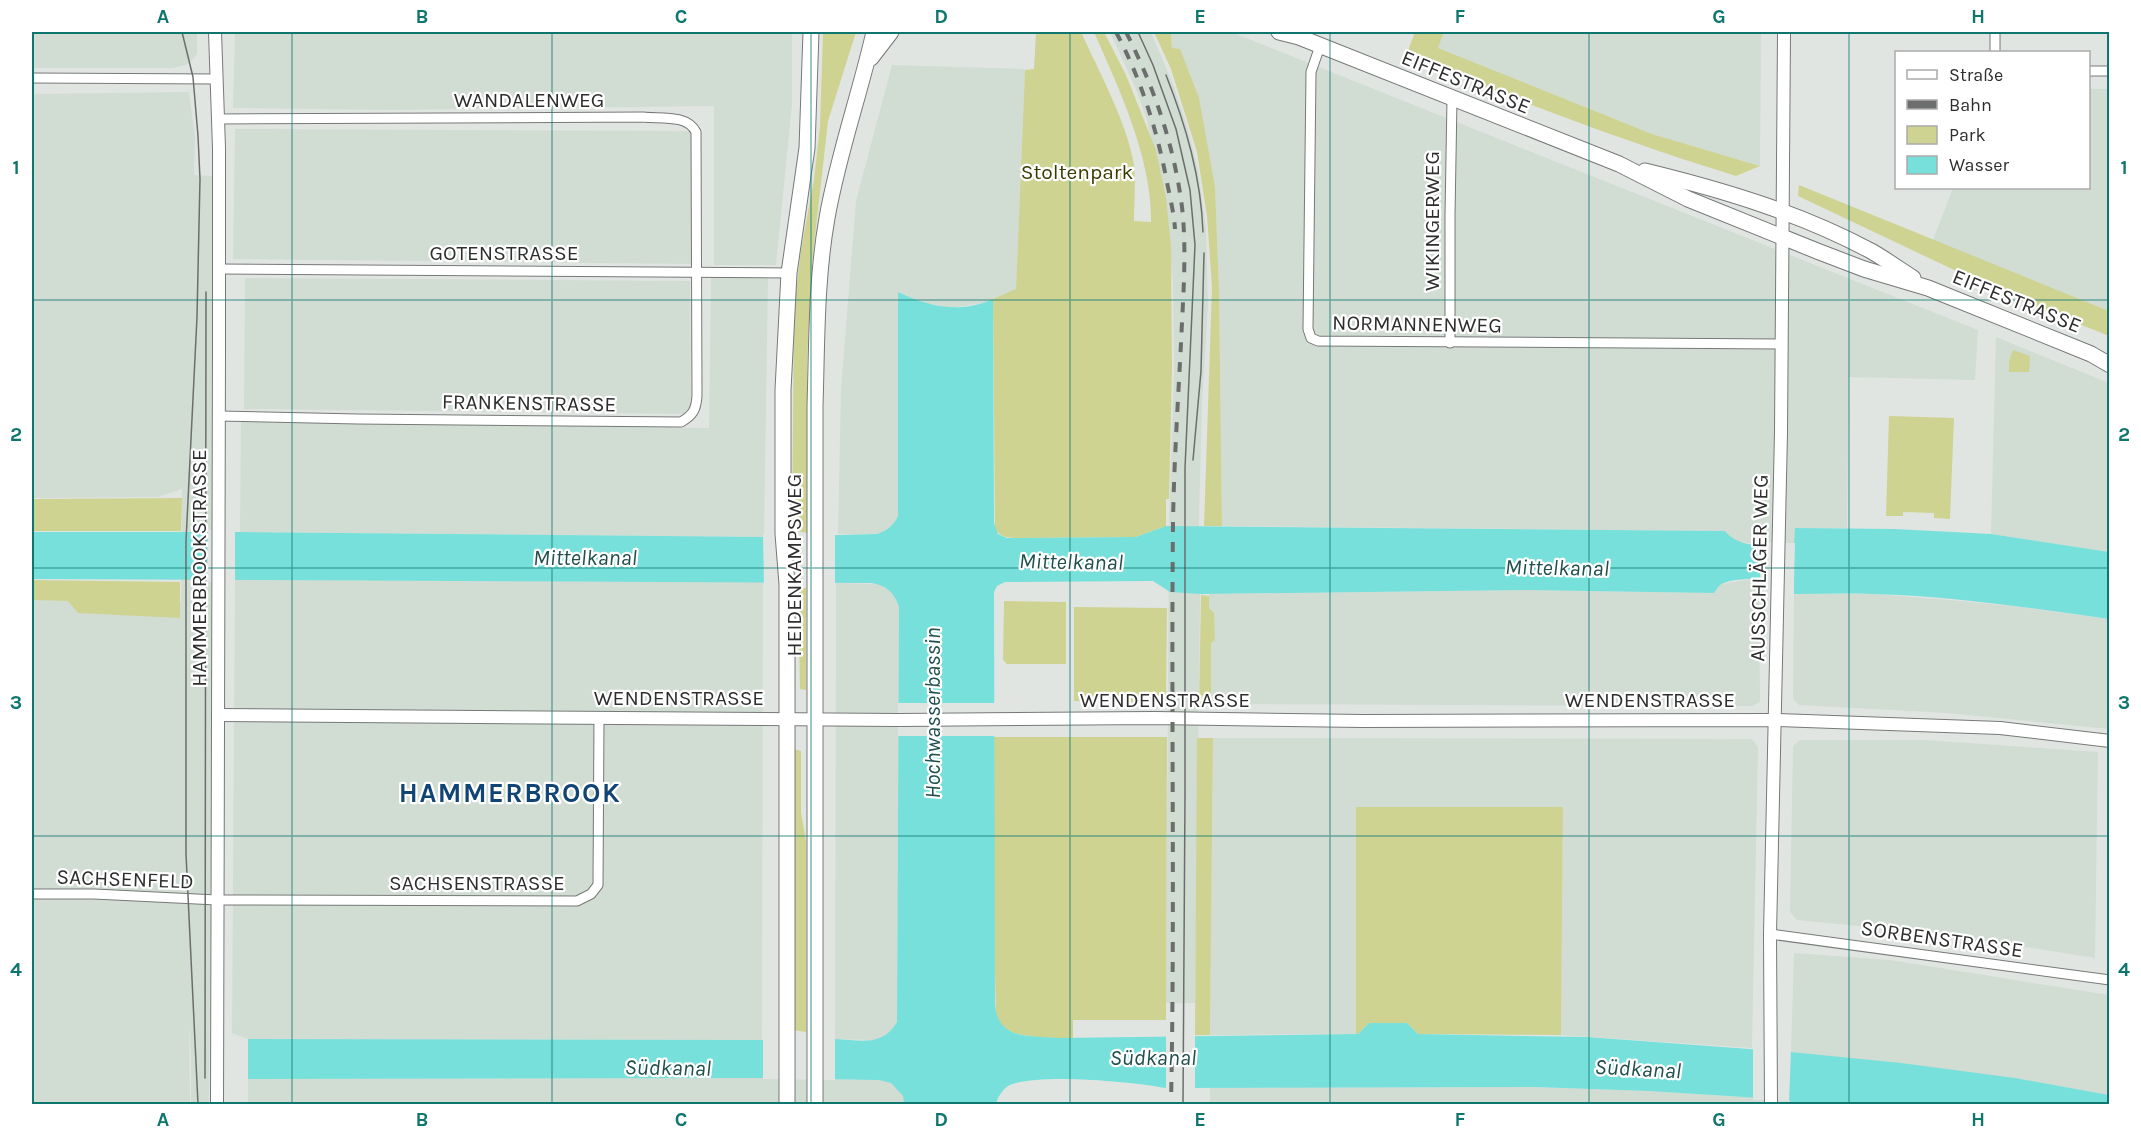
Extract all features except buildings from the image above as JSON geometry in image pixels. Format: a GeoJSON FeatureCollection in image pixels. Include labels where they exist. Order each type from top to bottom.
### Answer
{"type":"FeatureCollection","features":[{"type":"Feature","properties":{"kind":"main road","name":"HEIDENKAMPSWEG"},"geometry":{"type":"LineString","coordinates":[[787,1104],[787,584],[783,534],[783,390],[789,273],[807,148],[811,32]]}},
{"type":"Feature","properties":{"kind":"main road","name":"HEIDENKAMPSWEG"},"geometry":{"type":"LineString","coordinates":[[815,1104],[815,406],[818,297],[822,249],[829,208],[841,152],[874,32]]}},
{"type":"Feature","properties":{"kind":"main road"},"geometry":{"type":"LineString","coordinates":[[867,62],[891,32]]}},
{"type":"Feature","properties":{"kind":"main road","name":"EIFFESTRASSE"},"geometry":{"type":"LineString","coordinates":[[1279,32],[1294,34],[1619,164],[1688,199],[1864,269],[1928,288],[2091,354],[2109,365]]}},
{"type":"Feature","properties":{"kind":"main road","name":"EIFFESTRASSE"},"geometry":{"type":"LineString","coordinates":[[1619,164],[1719,189],[1783,212],[1872,252],[1928,288]]}},
{"type":"Feature","properties":{"kind":"main road","name":"EIFFESTRASSE"},"geometry":{"type":"LineString","coordinates":[[2091,354],[2109,358]]}},
{"type":"Feature","properties":{"kind":"street","name":"HAMMERBROOKSTRASSE"},"geometry":{"type":"LineString","coordinates":[[215,32],[218,119],[219,416],[217,1104]]}},
{"type":"Feature","properties":{"kind":"street","name":"AUSSCHLÄGER WEG"},"geometry":{"type":"LineString","coordinates":[[1771,1102],[1770,934],[1782,344],[1784,32]]}},
{"type":"Feature","properties":{"kind":"street"},"geometry":{"type":"LineString","coordinates":[[1995,32],[1995,51]]}},
{"type":"Feature","properties":{"kind":"street","name":"NORMANNENWEG"},"geometry":{"type":"LineString","coordinates":[[1320,46],[1311,72],[1308,329],[1311,338],[1318,341],[1450,343],[1782,344]]}},
{"type":"Feature","properties":{"kind":"street"},"geometry":{"type":"LineString","coordinates":[[2090,71],[2109,71]]}},
{"type":"Feature","properties":{"kind":"street"},"geometry":{"type":"LineString","coordinates":[[32,78],[217,79]]}},
{"type":"Feature","properties":{"kind":"street","name":"WIKINGERWEG"},"geometry":{"type":"LineString","coordinates":[[1450,343],[1452,99]]}},
{"type":"Feature","properties":{"kind":"street","name":"WANDALENWEG"},"geometry":{"type":"LineString","coordinates":[[218,119],[643,117],[682,120],[692,125],[696,132],[696,272]]}},
{"type":"Feature","properties":{"kind":"street","name":"GOTENSTRASSE"},"geometry":{"type":"LineString","coordinates":[[218,269],[789,273]]}},
{"type":"Feature","properties":{"kind":"street","name":"FRANKENSTRASSE"},"geometry":{"type":"LineString","coordinates":[[219,416],[681,422],[692,415],[696,408],[696,272]]}},
{"type":"Feature","properties":{"kind":"street","name":"WENDENSTRASSE"},"geometry":{"type":"LineString","coordinates":[[218,715],[898,720],[1155,718],[1351,721],[1776,720],[2000,728],[2109,741]]}},
{"type":"Feature","properties":{"kind":"street","name":"SACHSENSTRASSE"},"geometry":{"type":"LineString","coordinates":[[217,900],[577,901],[591,894],[598,885],[599,717]]}},
{"type":"Feature","properties":{"kind":"street","name":"SACHSENFELD"},"geometry":{"type":"LineString","coordinates":[[32,894],[94,894],[217,900]]}},
{"type":"Feature","properties":{"kind":"street","name":"SORBENSTRASSE"},"geometry":{"type":"LineString","coordinates":[[1770,934],[2109,980]]}},
{"type":"Feature","properties":{"kind":"shaded area"},"geometry":{"type":"Polygon","coordinates":[[[32,32],[197,32],[197,54],[188,64],[173,68],[32,68],[32,32]]]}},
{"type":"Feature","properties":{"kind":"shaded area"},"geometry":{"type":"Polygon","coordinates":[[[235,32],[792,32],[792,104],[776,265],[714,265],[714,106],[391,110],[233,108],[235,32]]]}},
{"type":"Feature","properties":{"kind":"shaded area"},"geometry":{"type":"Polygon","coordinates":[[[1110,32],[1151,32],[1174,87],[1188,129],[1198,170],[1206,228],[1208,306],[1202,403],[1199,521],[1195,1003],[1166,1003],[1169,521],[1174,372],[1173,283],[1165,202],[1147,120],[1110,32]]]}},
{"type":"Feature","properties":{"kind":"shaded area"},"geometry":{"type":"Polygon","coordinates":[[[1171,32],[1231,32],[1978,330],[1975,380],[1849,377],[1847,528],[1802,528],[1795,545],[1758,545],[1732,540],[1724,531],[1222,526],[1219,288],[1215,187],[1172,48],[1171,32]]]}},
{"type":"Feature","properties":{"kind":"shaded area"},"geometry":{"type":"Polygon","coordinates":[[[1444,32],[1761,32],[1760,166],[1652,134],[1438,48],[1444,32]]]}},
{"type":"Feature","properties":{"kind":"shaded area"},"geometry":{"type":"Polygon","coordinates":[[[892,65],[1025,69],[1016,290],[983,303],[952,308],[924,303],[899,292],[898,516],[887,531],[877,534],[838,534],[841,389],[856,201],[892,65]]]}},
{"type":"Feature","properties":{"kind":"shaded area"},"geometry":{"type":"Polygon","coordinates":[[[2090,89],[2109,89],[2109,311],[1933,240],[1953,189],[2090,189],[2090,89]]]}},
{"type":"Feature","properties":{"kind":"shaded area"},"geometry":{"type":"Polygon","coordinates":[[[189,92],[195,138],[194,175],[212,176],[213,596],[209,1102],[191,1103],[189,1024],[190,1104],[32,1104],[32,600],[181,602],[182,489],[158,497],[32,498],[32,94],[189,92]]]}},
{"type":"Feature","properties":{"kind":"shaded area"},"geometry":{"type":"Polygon","coordinates":[[[235,129],[695,131],[693,264],[233,259],[235,129]]]}},
{"type":"Feature","properties":{"kind":"shaded area"},"geometry":{"type":"Polygon","coordinates":[[[245,278],[690,281],[691,414],[244,409],[245,278]]]}},
{"type":"Feature","properties":{"kind":"shaded area"},"geometry":{"type":"Polygon","coordinates":[[[711,278],[768,278],[764,537],[240,532],[241,421],[709,428],[711,278]]]}},
{"type":"Feature","properties":{"kind":"shaded area"},"geometry":{"type":"Polygon","coordinates":[[[1996,337],[2109,383],[2109,552],[1991,534],[1996,337]]]}},
{"type":"Feature","properties":{"kind":"shaded area"},"geometry":{"type":"Polygon","coordinates":[[[1759,578],[1760,702],[1752,706],[1211,704],[1211,643],[1215,639],[1209,608],[1209,594],[1201,594],[1524,590],[1714,593],[1721,584],[1759,578]]]}},
{"type":"Feature","properties":{"kind":"shaded area"},"geometry":{"type":"Polygon","coordinates":[[[235,580],[763,582],[762,1040],[248,1039],[232,1033],[235,580]]]}},
{"type":"Feature","properties":{"kind":"shaded area"},"geometry":{"type":"Polygon","coordinates":[[[836,583],[879,584],[892,592],[899,607],[897,1022],[892,1031],[877,1040],[835,1039],[836,583]]]}},
{"type":"Feature","properties":{"kind":"shaded area"},"geometry":{"type":"Polygon","coordinates":[[[1794,594],[1873,594],[1950,600],[2109,619],[2109,729],[1947,713],[1799,705],[1793,699],[1794,594]]]}},
{"type":"Feature","properties":{"kind":"shaded area"},"geometry":{"type":"Polygon","coordinates":[[[1213,738],[1752,739],[1758,747],[1752,1048],[1561,1035],[1563,808],[1356,807],[1356,1034],[1210,1035],[1213,738]]]}},
{"type":"Feature","properties":{"kind":"shaded area"},"geometry":{"type":"Polygon","coordinates":[[[1800,740],[1925,740],[2098,752],[2095,958],[1943,934],[1797,920],[1790,912],[1793,746],[1800,740]]]}},
{"type":"Feature","properties":{"kind":"shaded area"},"geometry":{"type":"Polygon","coordinates":[[[1794,953],[1890,960],[2109,995],[2109,1095],[2015,1078],[1791,1052],[1794,953]]]}},
{"type":"Feature","properties":{"kind":"shaded area"},"geometry":{"type":"Polygon","coordinates":[[[761,1078],[879,1080],[891,1083],[903,1096],[904,1104],[248,1104],[248,1079],[761,1078]]]}},
{"type":"Feature","properties":{"kind":"shaded area"},"geometry":{"type":"Polygon","coordinates":[[[1535,1087],[1790,1100],[1790,1104],[1210,1104],[1210,1088],[1535,1087]]]}},
{"type":"Feature","properties":{"kind":"green space"},"geometry":{"type":"Polygon","coordinates":[[[823,32],[856,32],[828,121],[812,263],[807,360],[807,533],[792,530],[794,309],[820,126],[823,32]]]}},
{"type":"Feature","properties":{"kind":"green space","name":"Stoltenpark"},"geometry":{"type":"Polygon","coordinates":[[[1036,32],[1081,32],[1112,97],[1130,149],[1135,172],[1134,221],[1151,222],[1150,198],[1140,149],[1123,100],[1094,32],[1104,32],[1126,75],[1156,150],[1166,198],[1171,246],[1172,368],[1169,499],[1166,499],[1166,526],[1136,537],[1013,538],[1003,536],[995,529],[993,299],[1016,289],[1025,70],[1034,69],[1036,32]]]}},
{"type":"Feature","properties":{"kind":"green space"},"geometry":{"type":"Polygon","coordinates":[[[1154,32],[1171,32],[1172,48],[1180,49],[1199,98],[1215,187],[1219,288],[1222,526],[1204,526],[1212,287],[1207,216],[1197,152],[1171,69],[1154,32]]]}},
{"type":"Feature","properties":{"kind":"green space"},"geometry":{"type":"Polygon","coordinates":[[[1415,32],[1444,32],[1438,48],[1652,134],[1760,166],[1736,176],[1611,134],[1488,88],[1406,56],[1415,32]]]}},
{"type":"Feature","properties":{"kind":"green space"},"geometry":{"type":"Polygon","coordinates":[[[1799,185],[2109,311],[2109,336],[2007,295],[1798,196],[1799,185]]]}},
{"type":"Feature","properties":{"kind":"green space"},"geometry":{"type":"Polygon","coordinates":[[[2013,350],[2030,356],[2029,372],[2009,372],[2009,361],[2013,350]]]}},
{"type":"Feature","properties":{"kind":"green space"},"geometry":{"type":"Polygon","coordinates":[[[1889,416],[1954,418],[1950,519],[1934,518],[1934,513],[1903,512],[1903,516],[1886,516],[1889,416]]]}},
{"type":"Feature","properties":{"kind":"green space"},"geometry":{"type":"Polygon","coordinates":[[[182,498],[181,531],[32,531],[32,499],[182,498]]]}},
{"type":"Feature","properties":{"kind":"green space"},"geometry":{"type":"Polygon","coordinates":[[[32,580],[180,582],[180,618],[78,613],[68,601],[32,600],[32,580]]]}},
{"type":"Feature","properties":{"kind":"green space"},"geometry":{"type":"Polygon","coordinates":[[[798,588],[806,588],[806,690],[800,689],[798,588]]]}},
{"type":"Feature","properties":{"kind":"green space"},"geometry":{"type":"Polygon","coordinates":[[[1201,595],[1209,596],[1209,608],[1214,613],[1215,640],[1211,643],[1211,704],[1199,704],[1201,595]]]}},
{"type":"Feature","properties":{"kind":"green space"},"geometry":{"type":"Polygon","coordinates":[[[1004,601],[1066,602],[1066,664],[1007,664],[1003,660],[1004,601]]]}},
{"type":"Feature","properties":{"kind":"green space"},"geometry":{"type":"Polygon","coordinates":[[[1074,607],[1167,608],[1166,703],[1074,701],[1074,607]]]}},
{"type":"Feature","properties":{"kind":"green space"},"geometry":{"type":"Polygon","coordinates":[[[994,737],[1167,737],[1166,1020],[1073,1020],[1073,1038],[1057,1038],[1011,1032],[1004,1028],[996,1017],[994,737]]]}},
{"type":"Feature","properties":{"kind":"green space"},"geometry":{"type":"Polygon","coordinates":[[[1197,738],[1213,738],[1210,1035],[1195,1035],[1197,738]]]}},
{"type":"Feature","properties":{"kind":"green space"},"geometry":{"type":"Polygon","coordinates":[[[794,749],[801,751],[801,812],[806,841],[806,1032],[793,1030],[794,749]]]}},
{"type":"Feature","properties":{"kind":"green space"},"geometry":{"type":"Polygon","coordinates":[[[1356,807],[1563,807],[1561,1035],[1418,1034],[1407,1023],[1369,1023],[1356,1034],[1356,807]]]}},
{"type":"Feature","properties":{"kind":"water"},"geometry":{"type":"Polygon","coordinates":[[[898,292],[922,302],[945,307],[981,304],[993,299],[994,523],[998,534],[1007,538],[1136,537],[1166,526],[1725,531],[1731,537],[1747,544],[1794,545],[1795,528],[1895,529],[1991,534],[2109,552],[2109,619],[1931,597],[1794,594],[1794,579],[1735,580],[1720,585],[1714,593],[1524,590],[1201,594],[1170,592],[1153,581],[1005,582],[997,586],[994,592],[995,1004],[997,1016],[1009,1030],[1026,1036],[1058,1038],[1358,1034],[1369,1023],[1407,1023],[1418,1034],[1587,1037],[1791,1052],[1901,1063],[2015,1078],[2109,1095],[2109,1104],[1790,1104],[1790,1100],[1535,1087],[1166,1088],[1109,1081],[1061,1079],[1021,1082],[1008,1086],[1000,1094],[996,1104],[904,1104],[903,1096],[891,1083],[879,1080],[761,1078],[248,1079],[248,1039],[762,1040],[835,1043],[835,1039],[862,1041],[878,1039],[885,1035],[897,1022],[899,607],[889,590],[871,583],[32,579],[32,532],[764,537],[877,534],[890,527],[898,516],[898,292]]]}},
{"type":"Feature","properties":{"kind":"pier"},"geometry":{"type":"Polygon","coordinates":[[[208,530],[235,530],[235,582],[207,582],[208,530]]]}},
{"type":"Feature","properties":{"kind":"pier"},"geometry":{"type":"Polygon","coordinates":[[[763,534],[835,534],[835,584],[764,584],[763,534]]]}},
{"type":"Feature","properties":{"kind":"pier"},"geometry":{"type":"Polygon","coordinates":[[[1761,542],[1795,543],[1794,580],[1760,579],[1761,542]]]}},
{"type":"Feature","properties":{"kind":"pier"},"geometry":{"type":"Polygon","coordinates":[[[898,703],[997,703],[997,736],[898,736],[898,703]]]}},
{"type":"Feature","properties":{"kind":"pier"},"geometry":{"type":"Polygon","coordinates":[[[1195,1033],[1195,1091],[1166,1091],[1166,1034],[1195,1033]]]}},
{"type":"Feature","properties":{"kind":"pier"},"geometry":{"type":"Polygon","coordinates":[[[763,1039],[835,1040],[835,1080],[763,1079],[763,1039]]]}},
{"type":"Feature","properties":{"kind":"pier"},"geometry":{"type":"Polygon","coordinates":[[[1753,1048],[1791,1050],[1789,1101],[1753,1100],[1753,1048]]]}},
{"type":"Feature","properties":{"kind":"tram line"},"geometry":{"type":"LineString","coordinates":[[182,32],[193,77],[200,179],[197,317],[186,541],[186,854],[198,1104]]}},
{"type":"Feature","properties":{"kind":"tram line"},"geometry":{"type":"LineString","coordinates":[[1138,32],[1153,65],[1176,129],[1190,190],[1195,245],[1185,468],[1183,1104]]}},
{"type":"Feature","properties":{"kind":"tram line"},"geometry":{"type":"LineString","coordinates":[[1166,75],[1180,113],[1196,172],[1203,232]]}},
{"type":"Feature","properties":{"kind":"tram line"},"geometry":{"type":"LineString","coordinates":[[1193,460],[1201,371],[1204,253]]}},
{"type":"Feature","properties":{"kind":"tram line"},"geometry":{"type":"LineString","coordinates":[[205,1078],[206,292]]}},
{"type":"Feature","properties":{"kind":"railway"},"geometry":{"type":"LineString","coordinates":[[1116,32],[1133,68],[1153,124],[1175,229]]}},
{"type":"Feature","properties":{"kind":"railway"},"geometry":{"type":"LineString","coordinates":[[1126,32],[1162,117],[1174,161],[1182,207],[1184,240],[1184,292],[1173,522],[1171,1104]]}},
{"type":"Feature","properties":{"kind":"district","name":"HAMMERBROOK"},"geometry":{"type":"Point","coordinates":[510,793]}},
{"type":"Feature","properties":{"kind":"water label","name":"Mittelkanal"},"geometry":{"type":"Point","coordinates":[585,557]}},
{"type":"Feature","properties":{"kind":"water label","name":"Mittelkanal"},"geometry":{"type":"Point","coordinates":[1071,561]}},
{"type":"Feature","properties":{"kind":"water label","name":"Mittelkanal"},"geometry":{"type":"Point","coordinates":[1557,567]}},
{"type":"Feature","properties":{"kind":"water label","name":"Hochwasserbassin"},"geometry":{"type":"Point","coordinates":[932,713]}},
{"type":"Feature","properties":{"kind":"water label","name":"Südkanal"},"geometry":{"type":"Point","coordinates":[1153,1057]}},
{"type":"Feature","properties":{"kind":"water label","name":"Südkanal"},"geometry":{"type":"Point","coordinates":[668,1067]}},
{"type":"Feature","properties":{"kind":"water label","name":"Südkanal"},"geometry":{"type":"Point","coordinates":[1638,1068]}}]}
